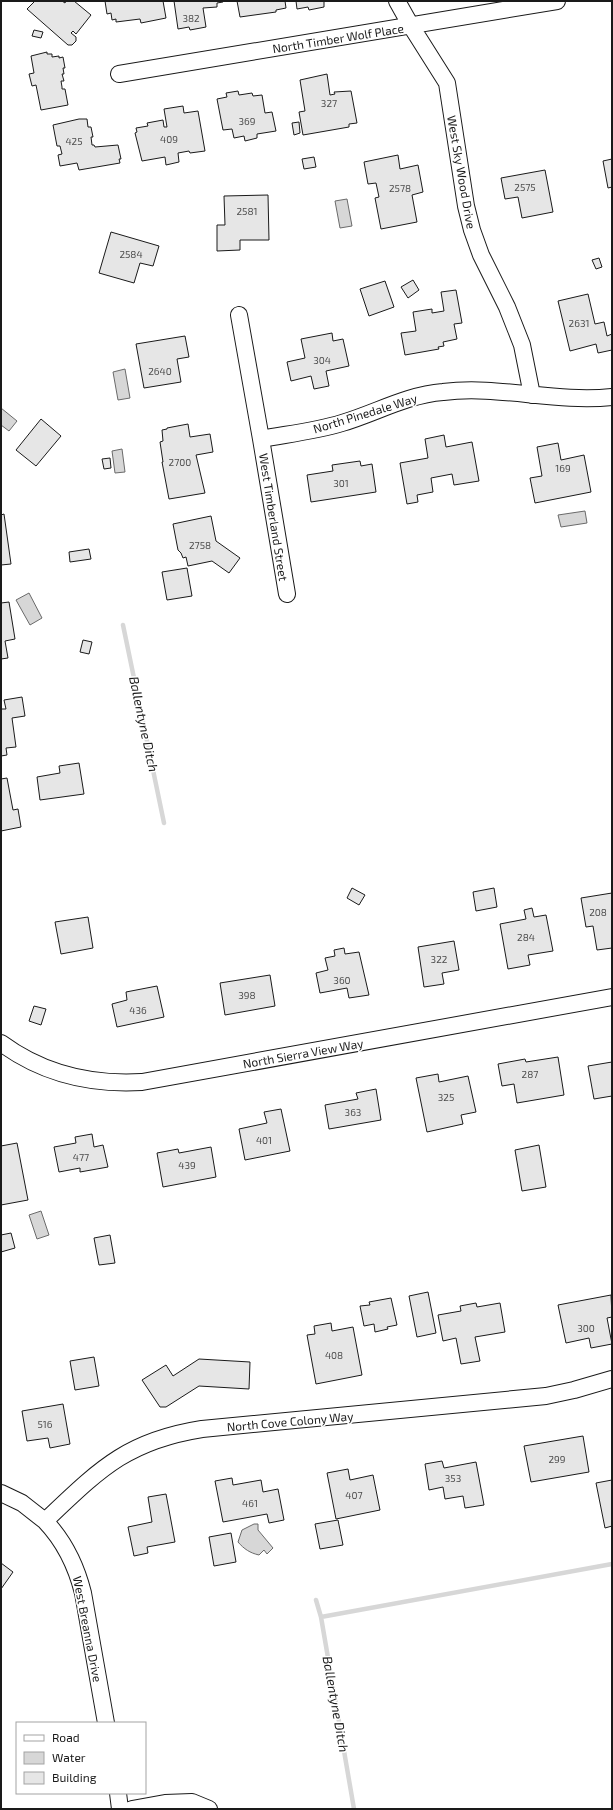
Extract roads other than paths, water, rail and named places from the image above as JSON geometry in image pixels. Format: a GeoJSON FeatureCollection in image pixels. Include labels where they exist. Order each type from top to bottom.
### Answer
{"type":"FeatureCollection","features":[{"type":"Feature","properties":{"kind":"street","name":"West Sky Wood Drive"},"geometry":{"type":"LineString","coordinates":[[397,1],[447,83],[466,206],[472,230],[481,255],[507,307],[522,346],[532,395]]}},
{"type":"Feature","properties":{"kind":"street","name":"North Timber Wolf Place"},"geometry":{"type":"LineString","coordinates":[[120,74],[557,1]]}},
{"type":"Feature","properties":{"kind":"street","name":"West Timberland Street"},"geometry":{"type":"LineString","coordinates":[[238,315],[261,439],[287,594]]}},
{"type":"Feature","properties":{"kind":"street","name":"North Pinedale Way"},"geometry":{"type":"LineString","coordinates":[[261,439],[325,428],[403,400],[442,392],[483,390],[575,399],[612,397]]}},
{"type":"Feature","properties":{"kind":"street","name":"North Sierra View Way"},"geometry":{"type":"LineString","coordinates":[[1,1043],[26,1060],[69,1076],[108,1083],[142,1082],[612,997]]}},
{"type":"Feature","properties":{"kind":"street","name":"North Cove Colony Way"},"geometry":{"type":"LineString","coordinates":[[45,1521],[88,1480],[112,1462],[145,1444],[175,1434],[210,1428],[546,1396],[574,1390],[612,1378]]}},
{"type":"Feature","properties":{"kind":"street"},"geometry":{"type":"LineString","coordinates":[[1,1494],[22,1503],[45,1521]]}},
{"type":"Feature","properties":{"kind":"street","name":"West Breanna Drive"},"geometry":{"type":"LineString","coordinates":[[45,1521],[62,1540],[78,1573],[83,1593],[106,1722]]}},
{"type":"Feature","properties":{"kind":"street"},"geometry":{"type":"LineString","coordinates":[[118,1794],[120,1809]]}},
{"type":"Feature","properties":{"kind":"street"},"geometry":{"type":"LineString","coordinates":[[132,1809],[165,1803],[192,1802],[209,1809]]}},
{"type":"Feature","properties":{"kind":"water"},"geometry":{"type":"Polygon","coordinates":[[[347,199],[352,226],[340,228],[335,201],[347,199]]]}},
{"type":"Feature","properties":{"kind":"water"},"geometry":{"type":"Polygon","coordinates":[[[125,369],[130,398],[118,400],[113,372],[125,369]]]}},
{"type":"Feature","properties":{"kind":"water"},"geometry":{"type":"Polygon","coordinates":[[[1,408],[17,421],[9,431],[1,425],[1,408]]]}},
{"type":"Feature","properties":{"kind":"water"},"geometry":{"type":"Polygon","coordinates":[[[122,449],[125,472],[115,473],[112,451],[122,449]]]}},
{"type":"Feature","properties":{"kind":"water"},"geometry":{"type":"Polygon","coordinates":[[[585,511],[587,523],[561,527],[558,515],[585,511]]]}},
{"type":"Feature","properties":{"kind":"water"},"geometry":{"type":"Polygon","coordinates":[[[29,593],[42,618],[30,625],[16,600],[29,593]]]}},
{"type":"Feature","properties":{"kind":"water"},"geometry":{"type":"Polygon","coordinates":[[[41,1211],[49,1235],[37,1239],[29,1215],[41,1211]]]}},
{"type":"Feature","properties":{"kind":"water"},"geometry":{"type":"Polygon","coordinates":[[[254,1524],[258,1524],[258,1530],[273,1548],[267,1554],[264,1550],[259,1555],[253,1553],[245,1549],[238,1542],[242,1530],[254,1524]]]}},
{"type":"Feature","properties":{"kind":"waterway","name":"Ballentyne Ditch"},"geometry":{"type":"LineString","coordinates":[[123,625],[164,823]]}},
{"type":"Feature","properties":{"kind":"waterway"},"geometry":{"type":"LineString","coordinates":[[321,1617],[612,1564]]}},
{"type":"Feature","properties":{"kind":"waterway","name":"Ballentyne Ditch"},"geometry":{"type":"LineString","coordinates":[[316,1600],[321,1617],[354,1809]]}}]}
